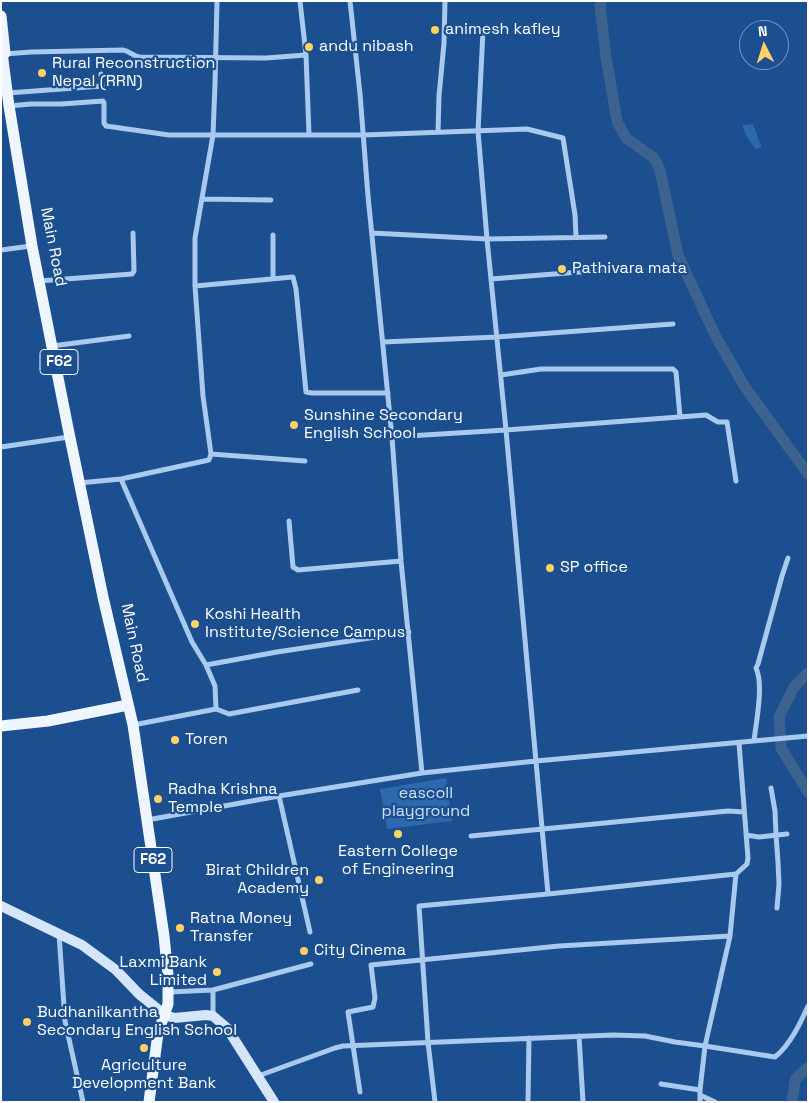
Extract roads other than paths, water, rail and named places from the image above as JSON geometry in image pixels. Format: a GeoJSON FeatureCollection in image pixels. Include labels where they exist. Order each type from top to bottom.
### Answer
{"type":"FeatureCollection","features":[{"type":"Feature","properties":{"kind":"main road","name":"Main Road"},"geometry":{"type":"LineString","coordinates":[[1,16],[10,106],[41,281],[103,597],[128,705]]}},
{"type":"Feature","properties":{"kind":"main road","name":"Main Road"},"geometry":{"type":"LineString","coordinates":[[10,106],[9,121],[32,246],[41,281]]}},
{"type":"Feature","properties":{"kind":"main road","name":"Main Road"},"geometry":{"type":"LineString","coordinates":[[54,346],[80,483]]}},
{"type":"Feature","properties":{"kind":"main road","name":"F62"},"geometry":{"type":"LineString","coordinates":[[128,705],[133,725],[164,936],[168,992],[168,1004],[158,1033],[149,1102]]}},
{"type":"Feature","properties":{"kind":"main road"},"geometry":{"type":"LineString","coordinates":[[1,726],[48,721],[128,705]]}},
{"type":"Feature","properties":{"kind":"main road"},"geometry":{"type":"LineString","coordinates":[[1,906],[82,945],[116,970],[139,994],[165,1015],[174,1018],[213,1016],[227,1028],[274,1102]]}},
{"type":"Feature","properties":{"kind":"street"},"geometry":{"type":"LineString","coordinates":[[80,483],[121,479],[209,460],[211,454],[203,396],[195,286],[195,238],[213,135],[217,1]]}},
{"type":"Feature","properties":{"kind":"street"},"geometry":{"type":"LineString","coordinates":[[300,1],[306,55],[309,134]]}},
{"type":"Feature","properties":{"kind":"street"},"geometry":{"type":"LineString","coordinates":[[350,1],[422,773]]}},
{"type":"Feature","properties":{"kind":"street"},"geometry":{"type":"LineString","coordinates":[[438,132],[445,1]]}},
{"type":"Feature","properties":{"kind":"street"},"geometry":{"type":"LineString","coordinates":[[483,31],[478,131],[548,894]]}},
{"type":"Feature","properties":{"kind":"street"},"geometry":{"type":"LineString","coordinates":[[3,51],[123,50],[140,57],[216,56],[266,58],[306,55]]}},
{"type":"Feature","properties":{"kind":"street"},"geometry":{"type":"LineString","coordinates":[[9,93],[102,86],[101,74]]}},
{"type":"Feature","properties":{"kind":"street"},"geometry":{"type":"LineString","coordinates":[[10,106],[103,101],[104,123],[108,126],[168,135],[364,135],[527,129],[563,138],[575,216],[576,237]]}},
{"type":"Feature","properties":{"kind":"street"},"geometry":{"type":"LineString","coordinates":[[202,199],[271,200]]}},
{"type":"Feature","properties":{"kind":"street"},"geometry":{"type":"LineString","coordinates":[[41,281],[132,274],[134,271],[133,233]]}},
{"type":"Feature","properties":{"kind":"street"},"geometry":{"type":"LineString","coordinates":[[372,233],[487,239],[605,237]]}},
{"type":"Feature","properties":{"kind":"street"},"geometry":{"type":"LineString","coordinates":[[273,235],[273,278]]}},
{"type":"Feature","properties":{"kind":"street"},"geometry":{"type":"LineString","coordinates":[[1,250],[32,246]]}},
{"type":"Feature","properties":{"kind":"street"},"geometry":{"type":"LineString","coordinates":[[491,279],[630,268]]}},
{"type":"Feature","properties":{"kind":"street"},"geometry":{"type":"LineString","coordinates":[[195,286],[293,277],[296,289],[306,392],[388,393]]}},
{"type":"Feature","properties":{"kind":"street"},"geometry":{"type":"LineString","coordinates":[[383,342],[497,337],[673,324]]}},
{"type":"Feature","properties":{"kind":"street"},"geometry":{"type":"LineString","coordinates":[[54,346],[129,336]]}},
{"type":"Feature","properties":{"kind":"street"},"geometry":{"type":"LineString","coordinates":[[501,375],[541,369],[673,369],[676,372],[680,417]]}},
{"type":"Feature","properties":{"kind":"street"},"geometry":{"type":"LineString","coordinates":[[392,437],[706,415],[718,422],[727,422],[736,481]]}},
{"type":"Feature","properties":{"kind":"street"},"geometry":{"type":"LineString","coordinates":[[1,447],[70,437]]}},
{"type":"Feature","properties":{"kind":"street"},"geometry":{"type":"LineString","coordinates":[[211,454],[305,461]]}},
{"type":"Feature","properties":{"kind":"street"},"geometry":{"type":"LineString","coordinates":[[121,479],[192,642],[206,665],[215,686],[216,709]]}},
{"type":"Feature","properties":{"kind":"street"},"geometry":{"type":"LineString","coordinates":[[289,521],[293,567],[298,570],[402,561]]}},
{"type":"Feature","properties":{"kind":"street"},"geometry":{"type":"LineString","coordinates":[[754,741],[759,690],[759,674],[756,668],[788,558]]}},
{"type":"Feature","properties":{"kind":"street"},"geometry":{"type":"LineString","coordinates":[[206,665],[408,632]]}},
{"type":"Feature","properties":{"kind":"street"},"geometry":{"type":"LineString","coordinates":[[133,725],[216,709],[229,714],[358,690]]}},
{"type":"Feature","properties":{"kind":"street"},"geometry":{"type":"LineString","coordinates":[[147,820],[422,773],[536,760],[808,736]]}},
{"type":"Feature","properties":{"kind":"street"},"geometry":{"type":"LineString","coordinates":[[435,1102],[428,1042],[419,906],[736,874],[747,864],[748,858],[738,743]]}},
{"type":"Feature","properties":{"kind":"street"},"geometry":{"type":"LineString","coordinates":[[771,788],[775,811],[779,884],[777,908]]}},
{"type":"Feature","properties":{"kind":"street"},"geometry":{"type":"LineString","coordinates":[[279,796],[310,932]]}},
{"type":"Feature","properties":{"kind":"street"},"geometry":{"type":"LineString","coordinates":[[471,836],[728,811],[744,812]]}},
{"type":"Feature","properties":{"kind":"street"},"geometry":{"type":"LineString","coordinates":[[746,835],[759,837],[787,834]]}},
{"type":"Feature","properties":{"kind":"street"},"geometry":{"type":"LineString","coordinates":[[700,1102],[705,1046],[730,936],[736,874]]}},
{"type":"Feature","properties":{"kind":"street"},"geometry":{"type":"LineString","coordinates":[[59,933],[65,1021],[83,1102]]}},
{"type":"Feature","properties":{"kind":"street"},"geometry":{"type":"LineString","coordinates":[[360,1092],[348,1012],[373,1007],[375,998],[371,966],[559,946],[730,936]]}},
{"type":"Feature","properties":{"kind":"street"},"geometry":{"type":"LineString","coordinates":[[168,992],[213,990],[311,964]]}},
{"type":"Feature","properties":{"kind":"street"},"geometry":{"type":"LineString","coordinates":[[213,990],[213,1016]]}},
{"type":"Feature","properties":{"kind":"street"},"geometry":{"type":"LineString","coordinates":[[258,1076],[334,1048],[354,1045],[579,1036],[645,1036],[775,1057],[788,1042],[808,1006]]}},
{"type":"Feature","properties":{"kind":"street"},"geometry":{"type":"LineString","coordinates":[[579,1036],[583,1102]]}},
{"type":"Feature","properties":{"kind":"street"},"geometry":{"type":"LineString","coordinates":[[528,1102],[529,1038]]}},
{"type":"Feature","properties":{"kind":"street"},"geometry":{"type":"LineString","coordinates":[[661,1084],[700,1093],[715,1102]]}},
{"type":"Feature","properties":{"kind":"waterway"},"geometry":{"type":"LineString","coordinates":[[601,1],[606,57],[617,121],[626,138],[654,158],[660,170],[678,255],[715,335],[745,387],[808,474]]}},
{"type":"Feature","properties":{"kind":"waterway"},"geometry":{"type":"LineString","coordinates":[[808,673],[794,687],[779,717],[781,748],[808,792]]}},
{"type":"Feature","properties":{"kind":"waterway"},"geometry":{"type":"LineString","coordinates":[[792,1102],[795,1080],[808,1067]]}},
{"type":"Feature","properties":{"kind":"place","name":"animesh kafley"},"geometry":{"type":"Point","coordinates":[435,30]}},
{"type":"Feature","properties":{"kind":"place","name":"andu nibash"},"geometry":{"type":"Point","coordinates":[309,47]}},
{"type":"Feature","properties":{"kind":"place","name":"Rural Reconstruction Nepal (RRN)"},"geometry":{"type":"Point","coordinates":[42,73]}},
{"type":"Feature","properties":{"kind":"place","name":"Pathivara mata"},"geometry":{"type":"Point","coordinates":[562,269]}},
{"type":"Feature","properties":{"kind":"place","name":"Sunshine Secondary English School"},"geometry":{"type":"Point","coordinates":[294,425]}},
{"type":"Feature","properties":{"kind":"place","name":"SP office"},"geometry":{"type":"Point","coordinates":[550,568]}},
{"type":"Feature","properties":{"kind":"place","name":"Koshi Health Institute/Science Campus"},"geometry":{"type":"Point","coordinates":[195,624]}},
{"type":"Feature","properties":{"kind":"place","name":"Toren"},"geometry":{"type":"Point","coordinates":[175,740]}},
{"type":"Feature","properties":{"kind":"place","name":"Radha Krishna Temple"},"geometry":{"type":"Point","coordinates":[158,799]}},
{"type":"Feature","properties":{"kind":"place","name":"Eastern College of Engineering"},"geometry":{"type":"Point","coordinates":[398,834]}},
{"type":"Feature","properties":{"kind":"place","name":"Birat Children Academy"},"geometry":{"type":"Point","coordinates":[319,880]}},
{"type":"Feature","properties":{"kind":"place","name":"Ratna Money Transfer"},"geometry":{"type":"Point","coordinates":[180,928]}},
{"type":"Feature","properties":{"kind":"place","name":"City Cinema"},"geometry":{"type":"Point","coordinates":[304,951]}},
{"type":"Feature","properties":{"kind":"place","name":"Laxmi Bank Limited"},"geometry":{"type":"Point","coordinates":[217,972]}},
{"type":"Feature","properties":{"kind":"place","name":"Budhanilkantha Secondary English School"},"geometry":{"type":"Point","coordinates":[27,1022]}},
{"type":"Feature","properties":{"kind":"place","name":"Agriculture Development Bank"},"geometry":{"type":"Point","coordinates":[144,1048]}},
{"type":"Feature","properties":{"kind":"park label","name":"eascoll playground"},"geometry":{"type":"Point","coordinates":[426,803]}}]}
